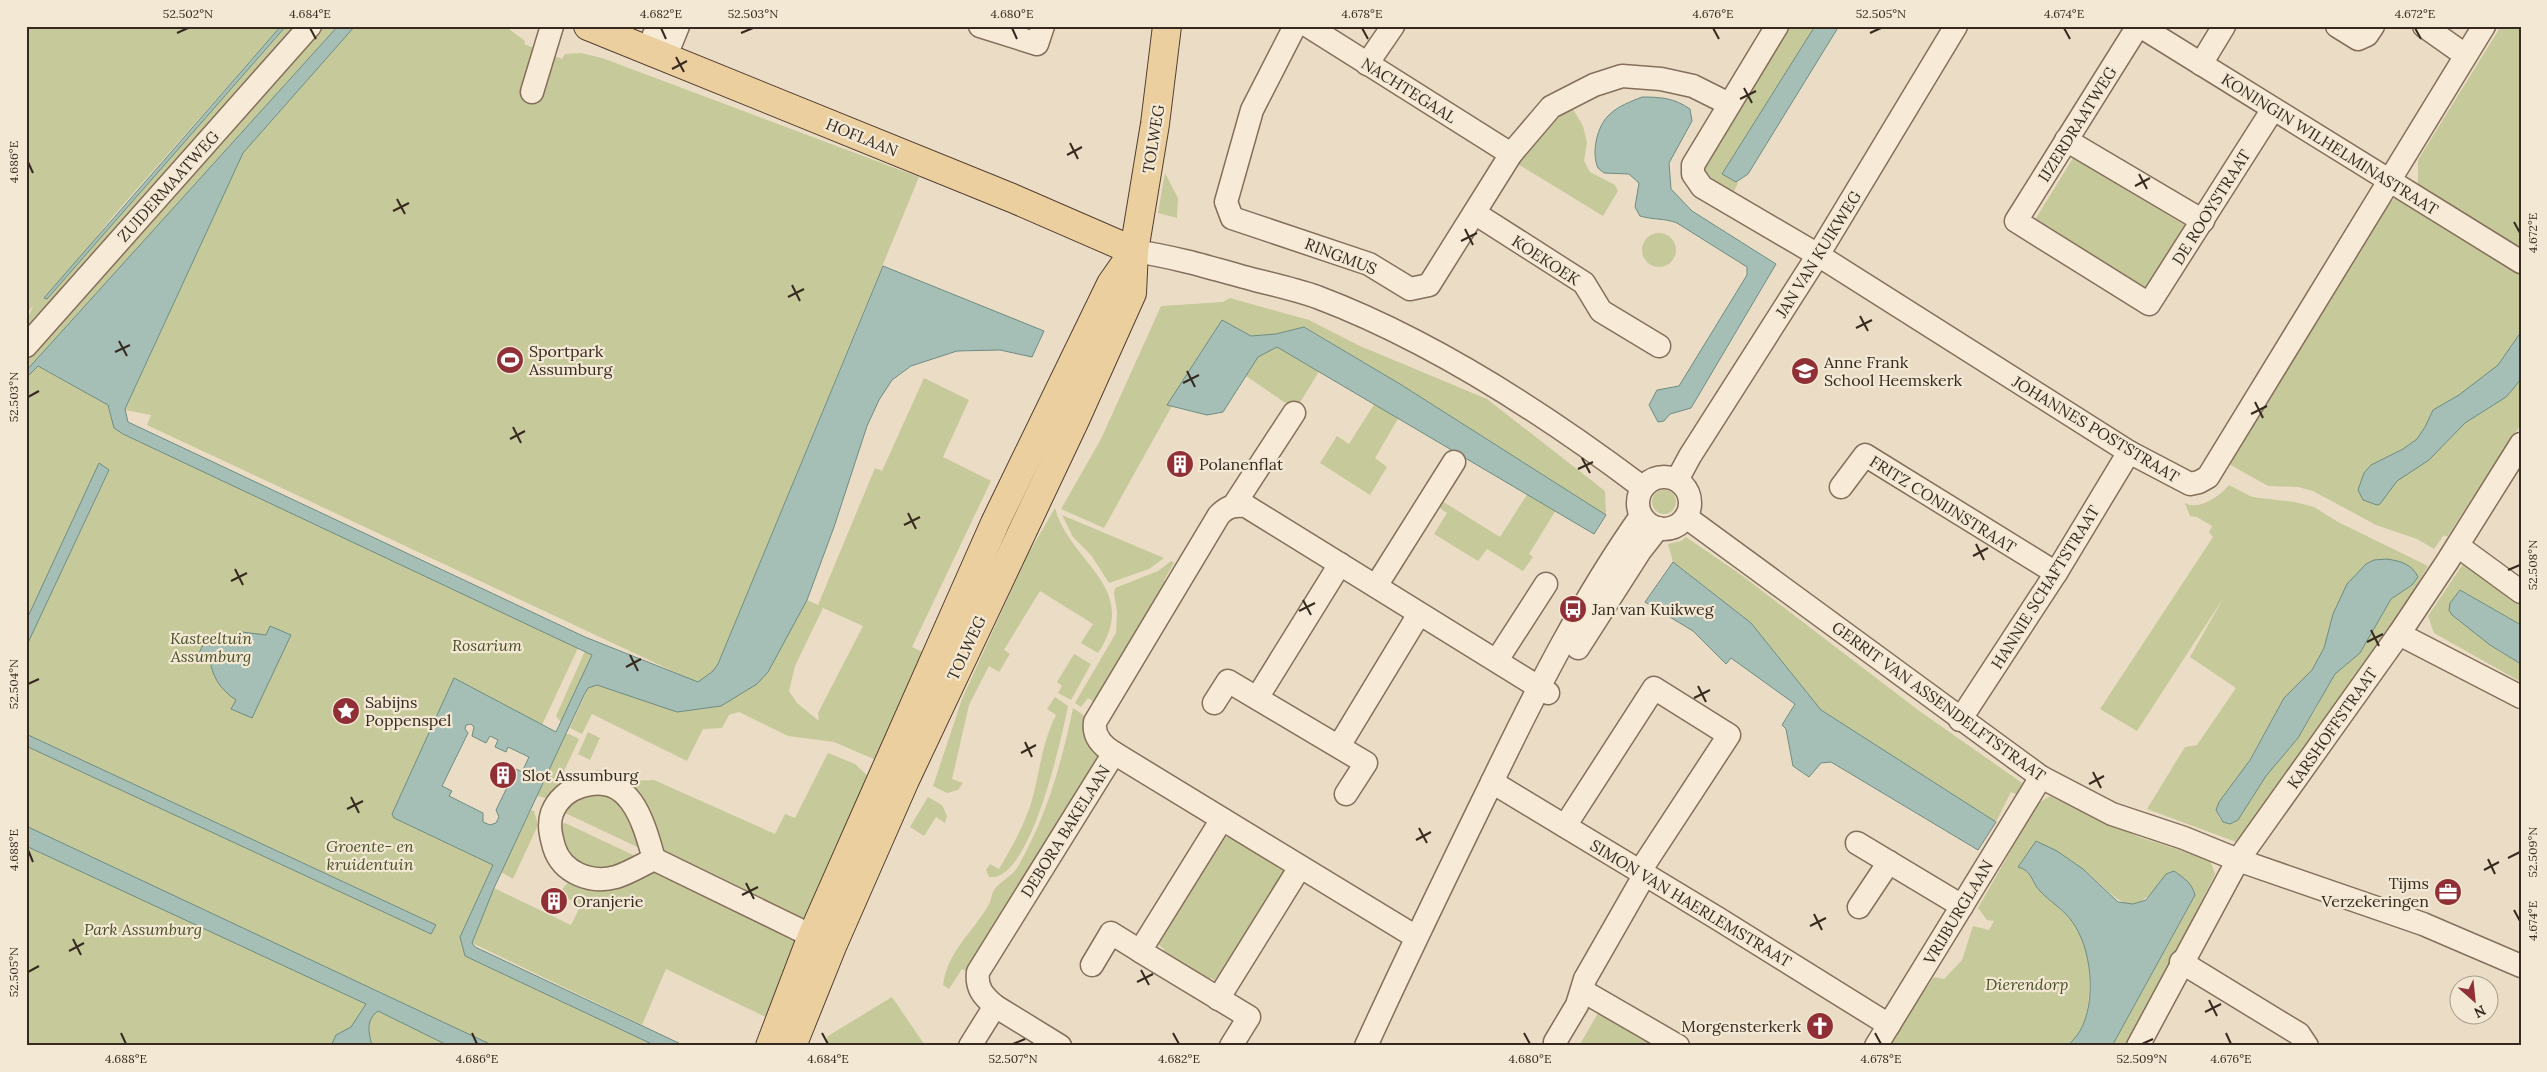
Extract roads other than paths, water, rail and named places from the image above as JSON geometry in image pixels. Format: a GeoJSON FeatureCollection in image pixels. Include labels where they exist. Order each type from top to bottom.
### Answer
{"type":"FeatureCollection","features":[{"type":"Feature","properties":{"kind":"main road","name":"HOFLAAN"},"geometry":{"type":"LineString","coordinates":[[588,26],[657,45],[1134,251]]}},
{"type":"Feature","properties":{"kind":"main road","name":"TOLWEG"},"geometry":{"type":"LineString","coordinates":[[792,1046],[833,944],[905,780],[1128,304],[1132,293],[1134,251],[1156,124],[1168,26]]}},
{"type":"Feature","properties":{"kind":"main road","name":"TOLWEG"},"geometry":{"type":"LineString","coordinates":[[770,1046],[812,936],[996,523],[1111,284],[1134,251]]}},
{"type":"Feature","properties":{"kind":"street","name":"ZUIDERMAATWEG"},"geometry":{"type":"LineString","coordinates":[[26,346],[310,26]]}},
{"type":"Feature","properties":{"kind":"street"},"geometry":{"type":"LineString","coordinates":[[532,92],[552,26]]}},
{"type":"Feature","properties":{"kind":"street"},"geometry":{"type":"LineString","coordinates":[[657,45],[678,26]]}},
{"type":"Feature","properties":{"kind":"street"},"geometry":{"type":"LineString","coordinates":[[980,26],[1036,44],[1043,26]]}},
{"type":"Feature","properties":{"kind":"street","name":"RINGMUS"},"geometry":{"type":"LineString","coordinates":[[1294,26],[1252,110],[1226,202],[1232,218],[1369,264],[1410,289],[1429,285],[1476,214],[1511,154],[1551,108],[1594,85],[1622,76],[1661,79],[1693,86],[1729,104]]}},
{"type":"Feature","properties":{"kind":"street","name":"NACHTEGAAL"},"geometry":{"type":"LineString","coordinates":[[1308,26],[1511,154]]}},
{"type":"Feature","properties":{"kind":"street"},"geometry":{"type":"LineString","coordinates":[[1367,64],[1393,26]]}},
{"type":"Feature","properties":{"kind":"street","name":"JOHANNES POSTSTRAAT"},"geometry":{"type":"LineString","coordinates":[[1777,26],[1693,165],[1696,181],[1702,187],[1818,255],[2129,452],[2190,484],[2208,477],[2484,26]]}},
{"type":"Feature","properties":{"kind":"street","name":"JAN VAN KUIKWEG"},"geometry":{"type":"LineString","coordinates":[[1677,480],[1690,456],[1818,255],[1956,26]]}},
{"type":"Feature","properties":{"kind":"street","name":"KONINGIN WILHELMINASTRAAT"},"geometry":{"type":"LineString","coordinates":[[2139,26],[2521,262]]}},
{"type":"Feature","properties":{"kind":"street","name":"IJZERDRAATWEG"},"geometry":{"type":"LineString","coordinates":[[2139,26],[2016,221],[2149,304]]}},
{"type":"Feature","properties":{"kind":"street"},"geometry":{"type":"LineString","coordinates":[[2201,64],[2224,26]]}},
{"type":"Feature","properties":{"kind":"street"},"geometry":{"type":"LineString","coordinates":[[2337,26],[2358,39],[2367,35],[2373,26]]}},
{"type":"Feature","properties":{"kind":"street"},"geometry":{"type":"LineString","coordinates":[[2424,26],[2465,55]]}},
{"type":"Feature","properties":{"kind":"street","name":"DE ROOYSTRAAT"},"geometry":{"type":"LineString","coordinates":[[2149,304],[2273,109]]}},
{"type":"Feature","properties":{"kind":"street"},"geometry":{"type":"LineString","coordinates":[[2066,140],[2203,221]]}},
{"type":"Feature","properties":{"kind":"street","name":"KOEKOEK"},"geometry":{"type":"LineString","coordinates":[[1476,214],[1584,283],[1601,311],[1659,346]]}},
{"type":"Feature","properties":{"kind":"street"},"geometry":{"type":"LineString","coordinates":[[1134,251],[1182,259],[1317,297],[1388,328],[1443,357],[1543,415],[1642,487]]}},
{"type":"Feature","properties":{"kind":"street","name":"DEBORA BAKELAAN"},"geometry":{"type":"LineString","coordinates":[[1060,1046],[995,1006],[980,991],[977,983],[978,972],[1114,753],[1104,747],[1097,736],[1095,722],[1226,510],[1294,413]]}},
{"type":"Feature","properties":{"kind":"street","name":"KARSHOFFSTRAAT"},"geometry":{"type":"LineString","coordinates":[[2138,1046],[2181,962],[2238,860],[2399,634],[2458,546],[2521,444]]}},
{"type":"Feature","properties":{"kind":"street","name":"HANNIE SCHAFTSTRAAT"},"geometry":{"type":"LineString","coordinates":[[1960,720],[2056,573],[2129,452]]}},
{"type":"Feature","properties":{"kind":"street","name":"FRITZ CONIJNSTRAAT"},"geometry":{"type":"LineString","coordinates":[[1841,487],[1865,455],[2056,573]]}},
{"type":"Feature","properties":{"kind":"street"},"geometry":{"type":"LineString","coordinates":[[1376,586],[1454,462]]}},
{"type":"Feature","properties":{"kind":"street"},"geometry":{"type":"LineString","coordinates":[[1658,477],[1677,480],[1683,484],[1690,496],[1686,517],[1678,524],[1668,528],[1649,522],[1637,499],[1642,487],[1649,480],[1658,477]]}},
{"type":"Feature","properties":{"kind":"street"},"geometry":{"type":"LineString","coordinates":[[1226,510],[1246,506],[1543,690]]}},
{"type":"Feature","properties":{"kind":"street","name":"GERRIT VAN ASSENDELFTSTRAAT"},"geometry":{"type":"LineString","coordinates":[[1686,517],[1782,585],[1960,720],[2041,778],[2112,814],[2423,924],[2521,966]]}},
{"type":"Feature","properties":{"kind":"street"},"geometry":{"type":"LineString","coordinates":[[1366,1046],[1492,782],[1624,540],[1649,522]]}},
{"type":"Feature","properties":{"kind":"street"},"geometry":{"type":"LineString","coordinates":[[2458,546],[2521,592]]}},
{"type":"Feature","properties":{"kind":"street"},"geometry":{"type":"LineString","coordinates":[[1257,698],[1340,564]]}},
{"type":"Feature","properties":{"kind":"street"},"geometry":{"type":"LineString","coordinates":[[1497,660],[1546,584]]}},
{"type":"Feature","properties":{"kind":"street"},"geometry":{"type":"LineString","coordinates":[[1339,746],[1419,614]]}},
{"type":"Feature","properties":{"kind":"street"},"geometry":{"type":"LineString","coordinates":[[2399,634],[2521,698]]}},
{"type":"Feature","properties":{"kind":"street"},"geometry":{"type":"LineString","coordinates":[[1214,703],[1228,681],[1366,763],[1346,794]]}},
{"type":"Feature","properties":{"kind":"street"},"geometry":{"type":"LineString","coordinates":[[1557,1046],[1555,1042],[1577,1005],[1584,980],[1643,873],[1729,735],[1654,688],[1565,826]]}},
{"type":"Feature","properties":{"kind":"street"},"geometry":{"type":"LineString","coordinates":[[1114,753],[1416,938]]}},
{"type":"Feature","properties":{"kind":"street","name":"VRIJBURGLAAN"},"geometry":{"type":"LineString","coordinates":[[1876,1046],[2041,778]]}},
{"type":"Feature","properties":{"kind":"street","name":"SIMON VAN HAERLEMSTRAAT"},"geometry":{"type":"LineString","coordinates":[[1492,782],[1889,1025]]}},
{"type":"Feature","properties":{"kind":"street"},"geometry":{"type":"LineString","coordinates":[[654,859],[615,877],[594,878],[574,872],[559,859],[555,850],[550,822],[553,812],[566,794],[581,786],[601,784],[615,787],[629,797],[638,809],[654,859],[812,936]]}},
{"type":"Feature","properties":{"kind":"street"},"geometry":{"type":"LineString","coordinates":[[1140,951],[1222,819]]}},
{"type":"Feature","properties":{"kind":"street"},"geometry":{"type":"LineString","coordinates":[[1857,843],[1962,906]]}},
{"type":"Feature","properties":{"kind":"street"},"geometry":{"type":"LineString","coordinates":[[1859,907],[1889,862]]}},
{"type":"Feature","properties":{"kind":"street"},"geometry":{"type":"LineString","coordinates":[[1218,999],[1300,867]]}},
{"type":"Feature","properties":{"kind":"street"},"geometry":{"type":"LineString","coordinates":[[1092,965],[1111,933],[1249,1018],[1231,1046]]}},
{"type":"Feature","properties":{"kind":"street"},"geometry":{"type":"LineString","coordinates":[[2181,962],[2299,1034],[2307,1046]]}},
{"type":"Feature","properties":{"kind":"street"},"geometry":{"type":"LineString","coordinates":[[1582,991],[1678,1046]]}},
{"type":"Feature","properties":{"kind":"street"},"geometry":{"type":"LineString","coordinates":[[970,1046],[995,1006]]}},
{"type":"Feature","properties":{"kind":"water"},"geometry":{"type":"Polygon","coordinates":[[[281,26],[286,26],[47,299],[44,298],[281,26]]]}},
{"type":"Feature","properties":{"kind":"water"},"geometry":{"type":"Polygon","coordinates":[[[338,26],[355,26],[243,153],[125,409],[128,422],[585,637],[698,682],[713,671],[718,664],[883,266],[1044,331],[1032,357],[1000,350],[957,351],[911,366],[892,380],[879,400],[867,426],[834,527],[807,600],[768,672],[757,684],[721,706],[677,712],[597,685],[588,688],[584,695],[494,888],[472,943],[475,947],[685,1046],[656,1046],[465,956],[460,937],[493,865],[394,818],[392,814],[454,678],[556,732],[592,655],[123,434],[114,428],[108,405],[38,366],[26,378],[26,371],[338,26]],[[471,724],[466,725],[465,729],[468,733],[442,786],[452,791],[449,796],[483,813],[483,822],[490,825],[496,823],[499,817],[496,810],[516,769],[522,772],[529,757],[508,747],[506,752],[495,747],[498,740],[490,736],[486,743],[472,736],[474,727],[471,724]]]}},
{"type":"Feature","properties":{"kind":"water"},"geometry":{"type":"Polygon","coordinates":[[[1815,26],[1839,26],[1748,174],[1736,182],[1722,174],[1815,26]]]}},
{"type":"Feature","properties":{"kind":"water"},"geometry":{"type":"Polygon","coordinates":[[[1642,97],[1667,99],[1678,102],[1690,109],[1692,121],[1669,163],[1671,189],[1692,211],[1776,264],[1691,408],[1670,414],[1664,421],[1658,422],[1649,405],[1657,390],[1679,386],[1747,275],[1747,267],[1677,223],[1640,216],[1635,207],[1639,183],[1629,174],[1604,173],[1598,168],[1595,148],[1601,126],[1616,109],[1642,97]]]}},
{"type":"Feature","properties":{"kind":"water"},"geometry":{"type":"Polygon","coordinates":[[[1222,320],[1251,336],[1276,334],[1304,327],[1400,384],[1606,515],[1594,534],[1277,347],[1258,357],[1223,412],[1207,415],[1167,405],[1222,320]]]}},
{"type":"Feature","properties":{"kind":"water"},"geometry":{"type":"Polygon","coordinates":[[[2521,332],[2521,379],[2506,397],[2465,423],[2429,460],[2397,481],[2380,504],[2377,505],[2363,500],[2358,490],[2364,473],[2371,465],[2403,449],[2417,439],[2433,410],[2459,395],[2498,365],[2521,332]]]}},
{"type":"Feature","properties":{"kind":"water"},"geometry":{"type":"Polygon","coordinates":[[[99,463],[109,470],[26,647],[26,621],[99,463]]]}},
{"type":"Feature","properties":{"kind":"water"},"geometry":{"type":"Polygon","coordinates":[[[2387,559],[2405,564],[2418,577],[2412,585],[2391,599],[2360,653],[2335,674],[2298,738],[2266,776],[2238,820],[2230,824],[2223,822],[2216,810],[2219,802],[2250,760],[2284,698],[2312,670],[2324,648],[2333,614],[2347,584],[2366,564],[2374,560],[2387,559]]]}},
{"type":"Feature","properties":{"kind":"water"},"geometry":{"type":"Polygon","coordinates":[[[1673,562],[1751,623],[1821,710],[1996,822],[1978,850],[1831,762],[1821,763],[1809,777],[1793,766],[1786,729],[1782,725],[1795,704],[1731,658],[1726,664],[1693,631],[1645,602],[1673,562]]]}},
{"type":"Feature","properties":{"kind":"water"},"geometry":{"type":"Polygon","coordinates":[[[2460,590],[2521,625],[2521,664],[2490,645],[2452,615],[2449,610],[2450,603],[2460,590]]]}},
{"type":"Feature","properties":{"kind":"water"},"geometry":{"type":"Polygon","coordinates":[[[270,626],[291,635],[252,718],[231,709],[236,700],[218,683],[210,661],[198,655],[208,635],[219,640],[242,632],[266,635],[270,626]]]}},
{"type":"Feature","properties":{"kind":"water"},"geometry":{"type":"Polygon","coordinates":[[[26,734],[436,925],[431,934],[26,746],[26,734]]]}},
{"type":"Feature","properties":{"kind":"water"},"geometry":{"type":"Polygon","coordinates":[[[26,826],[494,1046],[449,1046],[378,1011],[371,1019],[369,1027],[372,1046],[331,1046],[336,1035],[351,1027],[366,1004],[26,846],[26,826]]]}},
{"type":"Feature","properties":{"kind":"water"},"geometry":{"type":"Polygon","coordinates":[[[2036,841],[2057,851],[2083,869],[2118,902],[2133,904],[2146,900],[2166,874],[2174,871],[2187,881],[2194,891],[2195,895],[2112,1046],[2068,1046],[2080,1031],[2089,1005],[2090,974],[2088,959],[2078,931],[2071,920],[2037,888],[2026,871],[2018,867],[2036,841]]]}},
{"type":"Feature","properties":{"kind":"place","name":"Sportpark Assumburg"},"geometry":{"type":"Point","coordinates":[510,360]}},
{"type":"Feature","properties":{"kind":"place","name":"Anne Frank School Heemskerk"},"geometry":{"type":"Point","coordinates":[1805,371]}},
{"type":"Feature","properties":{"kind":"place","name":"Polanenflat"},"geometry":{"type":"Point","coordinates":[1180,464]}},
{"type":"Feature","properties":{"kind":"place","name":"Jan van Kuikweg"},"geometry":{"type":"Point","coordinates":[1573,609]}},
{"type":"Feature","properties":{"kind":"place","name":"Sabijns Poppenspel"},"geometry":{"type":"Point","coordinates":[346,711]}},
{"type":"Feature","properties":{"kind":"place","name":"Slot Assumburg"},"geometry":{"type":"Point","coordinates":[503,775]}},
{"type":"Feature","properties":{"kind":"place","name":"Tijms Verzekeringen"},"geometry":{"type":"Point","coordinates":[2448,892]}},
{"type":"Feature","properties":{"kind":"place","name":"Oranjerie"},"geometry":{"type":"Point","coordinates":[554,901]}},
{"type":"Feature","properties":{"kind":"place","name":"Morgensterkerk"},"geometry":{"type":"Point","coordinates":[1820,1026]}},
{"type":"Feature","properties":{"kind":"park label","name":"Rosarium"},"geometry":{"type":"Point","coordinates":[487,645]}},
{"type":"Feature","properties":{"kind":"park label","name":"Kasteeltuin Assumburg"},"geometry":{"type":"Point","coordinates":[211,647]}},
{"type":"Feature","properties":{"kind":"park label","name":"Groente- en kruidentuin"},"geometry":{"type":"Point","coordinates":[370,855]}},
{"type":"Feature","properties":{"kind":"park label","name":"Park Assumburg"},"geometry":{"type":"Point","coordinates":[143,929]}},
{"type":"Feature","properties":{"kind":"park label","name":"Dierendorp"},"geometry":{"type":"Point","coordinates":[2027,984]}}]}
